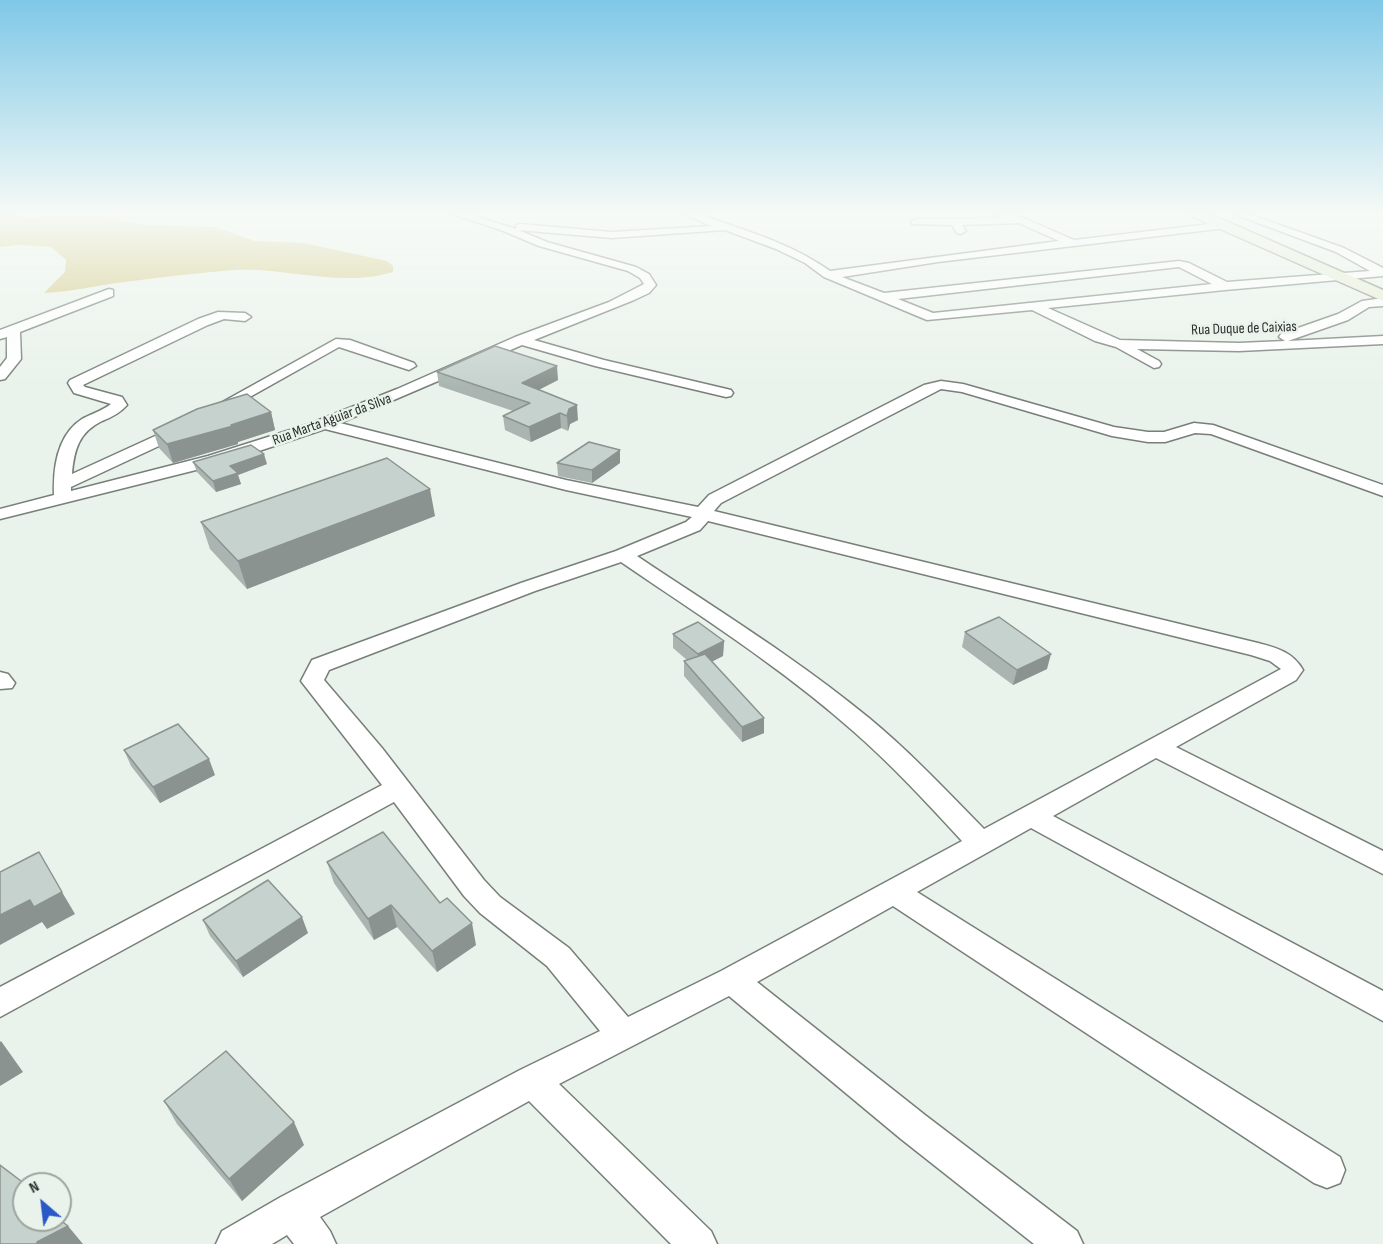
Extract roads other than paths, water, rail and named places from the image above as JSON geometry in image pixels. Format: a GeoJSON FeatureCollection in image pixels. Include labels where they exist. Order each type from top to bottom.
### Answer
{"type":"FeatureCollection","features":[{"type":"Feature","properties":{"kind":"main road"},"geometry":{"type":"LineString","coordinates":[[1331,272],[1383,297]]}},
{"type":"Feature","properties":{"kind":"street","name":"Rua Marta Aguiar da Silva"},"geometry":{"type":"LineString","coordinates":[[0,514],[62,491],[215,460],[325,424],[439,378],[520,340],[603,310],[645,291],[650,285],[645,276],[638,272]]}},
{"type":"Feature","properties":{"kind":"street"},"geometry":{"type":"LineString","coordinates":[[823,272],[932,317],[1337,275],[1380,274]]}},
{"type":"Feature","properties":{"kind":"street"},"geometry":{"type":"LineString","coordinates":[[828,275],[850,272]]}},
{"type":"Feature","properties":{"kind":"street"},"geometry":{"type":"LineString","coordinates":[[884,297],[1107,272]]}},
{"type":"Feature","properties":{"kind":"street"},"geometry":{"type":"LineString","coordinates":[[1198,272],[1225,286]]}},
{"type":"Feature","properties":{"kind":"street"},"geometry":{"type":"LineString","coordinates":[[0,376],[14,359],[7,333],[109,293]]}},
{"type":"Feature","properties":{"kind":"street"},"geometry":{"type":"LineString","coordinates":[[1260,346],[1343,317],[1366,303],[1383,302]]}},
{"type":"Feature","properties":{"kind":"street"},"geometry":{"type":"LineString","coordinates":[[1033,306],[1154,364]]}},
{"type":"Feature","properties":{"kind":"street"},"geometry":{"type":"LineString","coordinates":[[62,491],[67,453],[73,435],[87,423],[119,405],[117,400],[79,390],[75,383],[203,322],[223,315],[245,316]]}},
{"type":"Feature","properties":{"kind":"street"},"geometry":{"type":"LineString","coordinates":[[520,340],[600,363],[726,393]]}},
{"type":"Feature","properties":{"kind":"street","name":"Rua Duque de Caixias"},"geometry":{"type":"LineString","coordinates":[[1113,343],[1185,347],[1383,340]]}},
{"type":"Feature","properties":{"kind":"street"},"geometry":{"type":"LineString","coordinates":[[62,491],[198,420],[336,343],[345,343],[409,366]]}},
{"type":"Feature","properties":{"kind":"street"},"geometry":{"type":"LineString","coordinates":[[623,1035],[558,957],[508,920],[474,888],[368,748],[312,681],[320,665],[332,658],[623,555],[700,523],[707,504],[745,482],[929,388],[941,385],[963,388],[1112,431],[1148,437],[1165,437],[1194,428],[1213,430],[1383,491]]}},
{"type":"Feature","properties":{"kind":"street"},"geometry":{"type":"LineString","coordinates":[[235,1244],[532,1081],[732,980],[1157,748],[1288,675],[1292,670],[1290,664],[1281,658],[1258,650],[703,514],[566,485],[412,444],[325,424]]}},
{"type":"Feature","properties":{"kind":"street"},"geometry":{"type":"LineString","coordinates":[[623,555],[786,666],[844,709],[878,739],[982,844]]}},
{"type":"Feature","properties":{"kind":"street"},"geometry":{"type":"LineString","coordinates":[[1157,748],[1383,863]]}},
{"type":"Feature","properties":{"kind":"street"},"geometry":{"type":"LineString","coordinates":[[0,1003],[398,788]]}},
{"type":"Feature","properties":{"kind":"street"},"geometry":{"type":"LineString","coordinates":[[1032,817],[1383,1007]]}},
{"type":"Feature","properties":{"kind":"street"},"geometry":{"type":"LineString","coordinates":[[893,891],[1327,1170]]}},
{"type":"Feature","properties":{"kind":"street"},"geometry":{"type":"LineString","coordinates":[[732,980],[913,1127],[1064,1244]]}},
{"type":"Feature","properties":{"kind":"street"},"geometry":{"type":"LineString","coordinates":[[532,1081],[698,1244]]}},
{"type":"Feature","properties":{"kind":"street"},"geometry":{"type":"LineString","coordinates":[[292,1211],[317,1244]]}}]}
